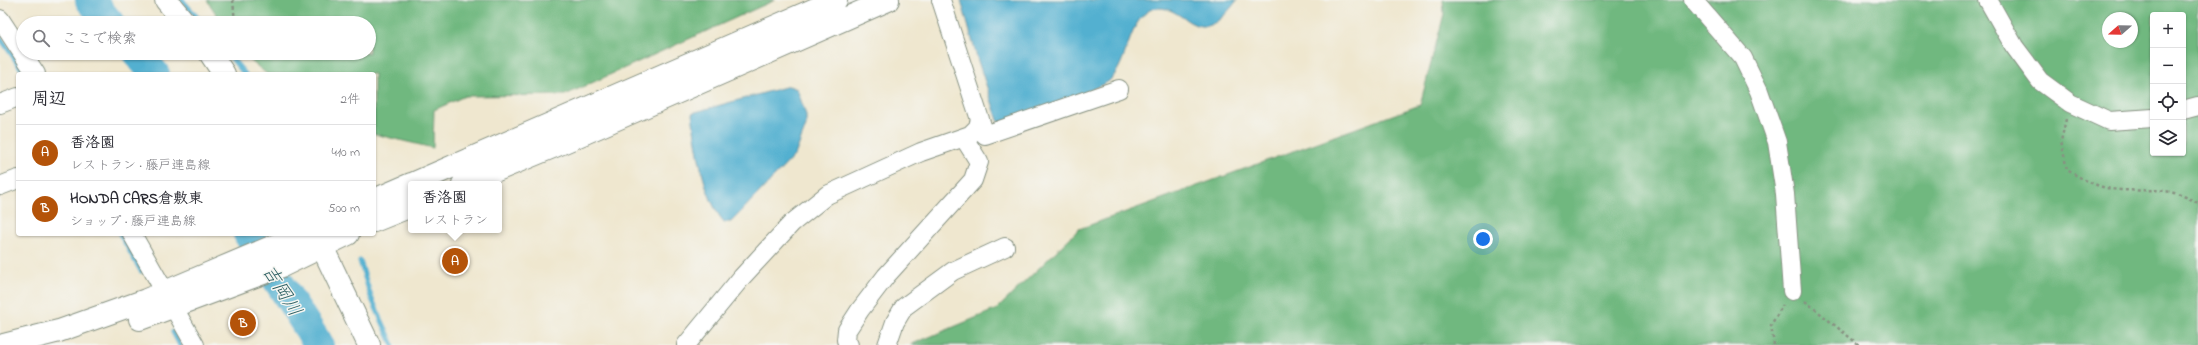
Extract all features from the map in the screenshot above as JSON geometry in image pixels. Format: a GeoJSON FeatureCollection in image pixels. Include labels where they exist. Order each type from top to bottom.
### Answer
{"type":"FeatureCollection","features":[{"type":"Feature","properties":{"kind":"street"},"geometry":{"type":"LineString","coordinates":[[166,0],[179,16]]}},
{"type":"Feature","properties":{"kind":"street"},"geometry":{"type":"LineString","coordinates":[[418,181],[836,0]]}},
{"type":"Feature","properties":{"kind":"street"},"geometry":{"type":"LineString","coordinates":[[470,181],[555,146],[888,0]]}},
{"type":"Feature","properties":{"kind":"street"},"geometry":{"type":"LineString","coordinates":[[942,0],[985,135],[1119,90]]}},
{"type":"Feature","properties":{"kind":"street"},"geometry":{"type":"LineString","coordinates":[[1693,0],[1743,58],[1759,91],[1777,142],[1785,194],[1792,291]]}},
{"type":"Feature","properties":{"kind":"street"},"geometry":{"type":"LineString","coordinates":[[1988,0],[2014,46],[2040,81],[2070,103],[2109,121],[2150,118]]}},
{"type":"Feature","properties":{"kind":"street"},"geometry":{"type":"LineString","coordinates":[[0,19],[16,43]]}},
{"type":"Feature","properties":{"kind":"street"},"geometry":{"type":"LineString","coordinates":[[27,60],[35,72]]}},
{"type":"Feature","properties":{"kind":"street"},"geometry":{"type":"LineString","coordinates":[[215,60],[223,72]]}},
{"type":"Feature","properties":{"kind":"street"},"geometry":{"type":"LineString","coordinates":[[0,104],[16,98]]}},
{"type":"Feature","properties":{"kind":"street"},"geometry":{"type":"LineString","coordinates":[[2186,109],[2198,106]]}},
{"type":"Feature","properties":{"kind":"street"},"geometry":{"type":"LineString","coordinates":[[686,345],[742,278],[792,223],[827,195],[921,152],[964,138],[975,132],[980,119]]}},
{"type":"Feature","properties":{"kind":"street"},"geometry":{"type":"LineString","coordinates":[[849,345],[846,340],[847,330],[860,310],[886,276],[974,180],[979,162],[964,138]]}},
{"type":"Feature","properties":{"kind":"street"},"geometry":{"type":"LineString","coordinates":[[0,186],[16,180]]}},
{"type":"Feature","properties":{"kind":"street"},"geometry":{"type":"LineString","coordinates":[[376,199],[408,185]]}},
{"type":"Feature","properties":{"kind":"street"},"geometry":{"type":"LineString","coordinates":[[376,221],[408,207]]}},
{"type":"Feature","properties":{"kind":"street"},"geometry":{"type":"LineString","coordinates":[[133,236],[168,300],[195,345]]}},
{"type":"Feature","properties":{"kind":"street"},"geometry":{"type":"LineString","coordinates":[[278,257],[300,236]]}},
{"type":"Feature","properties":{"kind":"street"},"geometry":{"type":"LineString","coordinates":[[63,345],[168,300],[319,240],[338,236]]}},
{"type":"Feature","properties":{"kind":"street"},"geometry":{"type":"LineString","coordinates":[[319,240],[369,345]]}},
{"type":"Feature","properties":{"kind":"street"},"geometry":{"type":"LineString","coordinates":[[887,345],[895,322],[904,307],[953,271],[1005,247]]}},
{"type":"Feature","properties":{"kind":"street"},"geometry":{"type":"LineString","coordinates":[[4,345],[168,300]]}},
{"type":"Feature","properties":{"kind":"path"},"geometry":{"type":"LineString","coordinates":[[233,0],[234,16]]}},
{"type":"Feature","properties":{"kind":"path"},"geometry":{"type":"LineString","coordinates":[[2070,103],[2061,141],[2067,170],[2094,185],[2120,190],[2163,189],[2181,194],[2198,203]]}},
{"type":"Feature","properties":{"kind":"path"},"geometry":{"type":"LineString","coordinates":[[1774,345],[1771,325],[1792,291],[1859,345]]}},
{"type":"Feature","properties":{"kind":"green space"},"geometry":{"type":"Polygon","coordinates":[[[207,0],[775,0],[565,95],[465,96],[434,110],[433,148],[376,134],[376,72],[265,72],[250,60],[376,60],[376,16],[217,16],[207,0]]]}},
{"type":"Feature","properties":{"kind":"green space"},"geometry":{"type":"Polygon","coordinates":[[[1443,0],[2198,0],[2198,345],[910,345],[997,309],[1079,229],[1420,105],[1444,14],[1443,0]]]}},
{"type":"Feature","properties":{"kind":"water"},"geometry":{"type":"Polygon","coordinates":[[[961,0],[1237,0],[1223,17],[1211,25],[1201,26],[1192,23],[1164,8],[1152,9],[1144,14],[1138,22],[1120,64],[1115,74],[1109,81],[1070,99],[999,123],[978,61],[961,0]]]}},
{"type":"Feature","properties":{"kind":"water"},"geometry":{"type":"Polygon","coordinates":[[[789,86],[797,89],[806,115],[806,126],[795,155],[731,222],[724,222],[711,199],[706,185],[698,155],[692,113],[789,86]]]}},
{"type":"Feature","properties":{"kind":"waterway","name":"吉岡川"},"geometry":{"type":"LineString","coordinates":[[90,0],[104,16]]}},
{"type":"Feature","properties":{"kind":"waterway"},"geometry":{"type":"LineString","coordinates":[[182,0],[196,16]]}},
{"type":"Feature","properties":{"kind":"waterway"},"geometry":{"type":"LineString","coordinates":[[0,37],[24,72]]}},
{"type":"Feature","properties":{"kind":"waterway","name":"吉岡川"},"geometry":{"type":"LineString","coordinates":[[143,60],[153,72]]}},
{"type":"Feature","properties":{"kind":"waterway"},"geometry":{"type":"LineString","coordinates":[[233,60],[243,72]]}},
{"type":"Feature","properties":{"kind":"waterway"},"geometry":{"type":"LineString","coordinates":[[121,236],[141,271]]}},
{"type":"Feature","properties":{"kind":"waterway","name":"吉岡川"},"geometry":{"type":"LineString","coordinates":[[249,236],[319,345]]}},
{"type":"Feature","properties":{"kind":"waterway"},"geometry":{"type":"LineString","coordinates":[[360,261],[371,297],[393,345]]}},
{"type":"Feature","properties":{"kind":"waterway"},"geometry":{"type":"LineString","coordinates":[[173,332],[180,345]]}},
{"type":"Feature","properties":{"kind":"place","name":"香洛園"},"geometry":{"type":"Point","coordinates":[455,261]}},
{"type":"Feature","properties":{"kind":"place","name":"HONDA CARS倉敷東"},"geometry":{"type":"Point","coordinates":[243,323]}}]}
